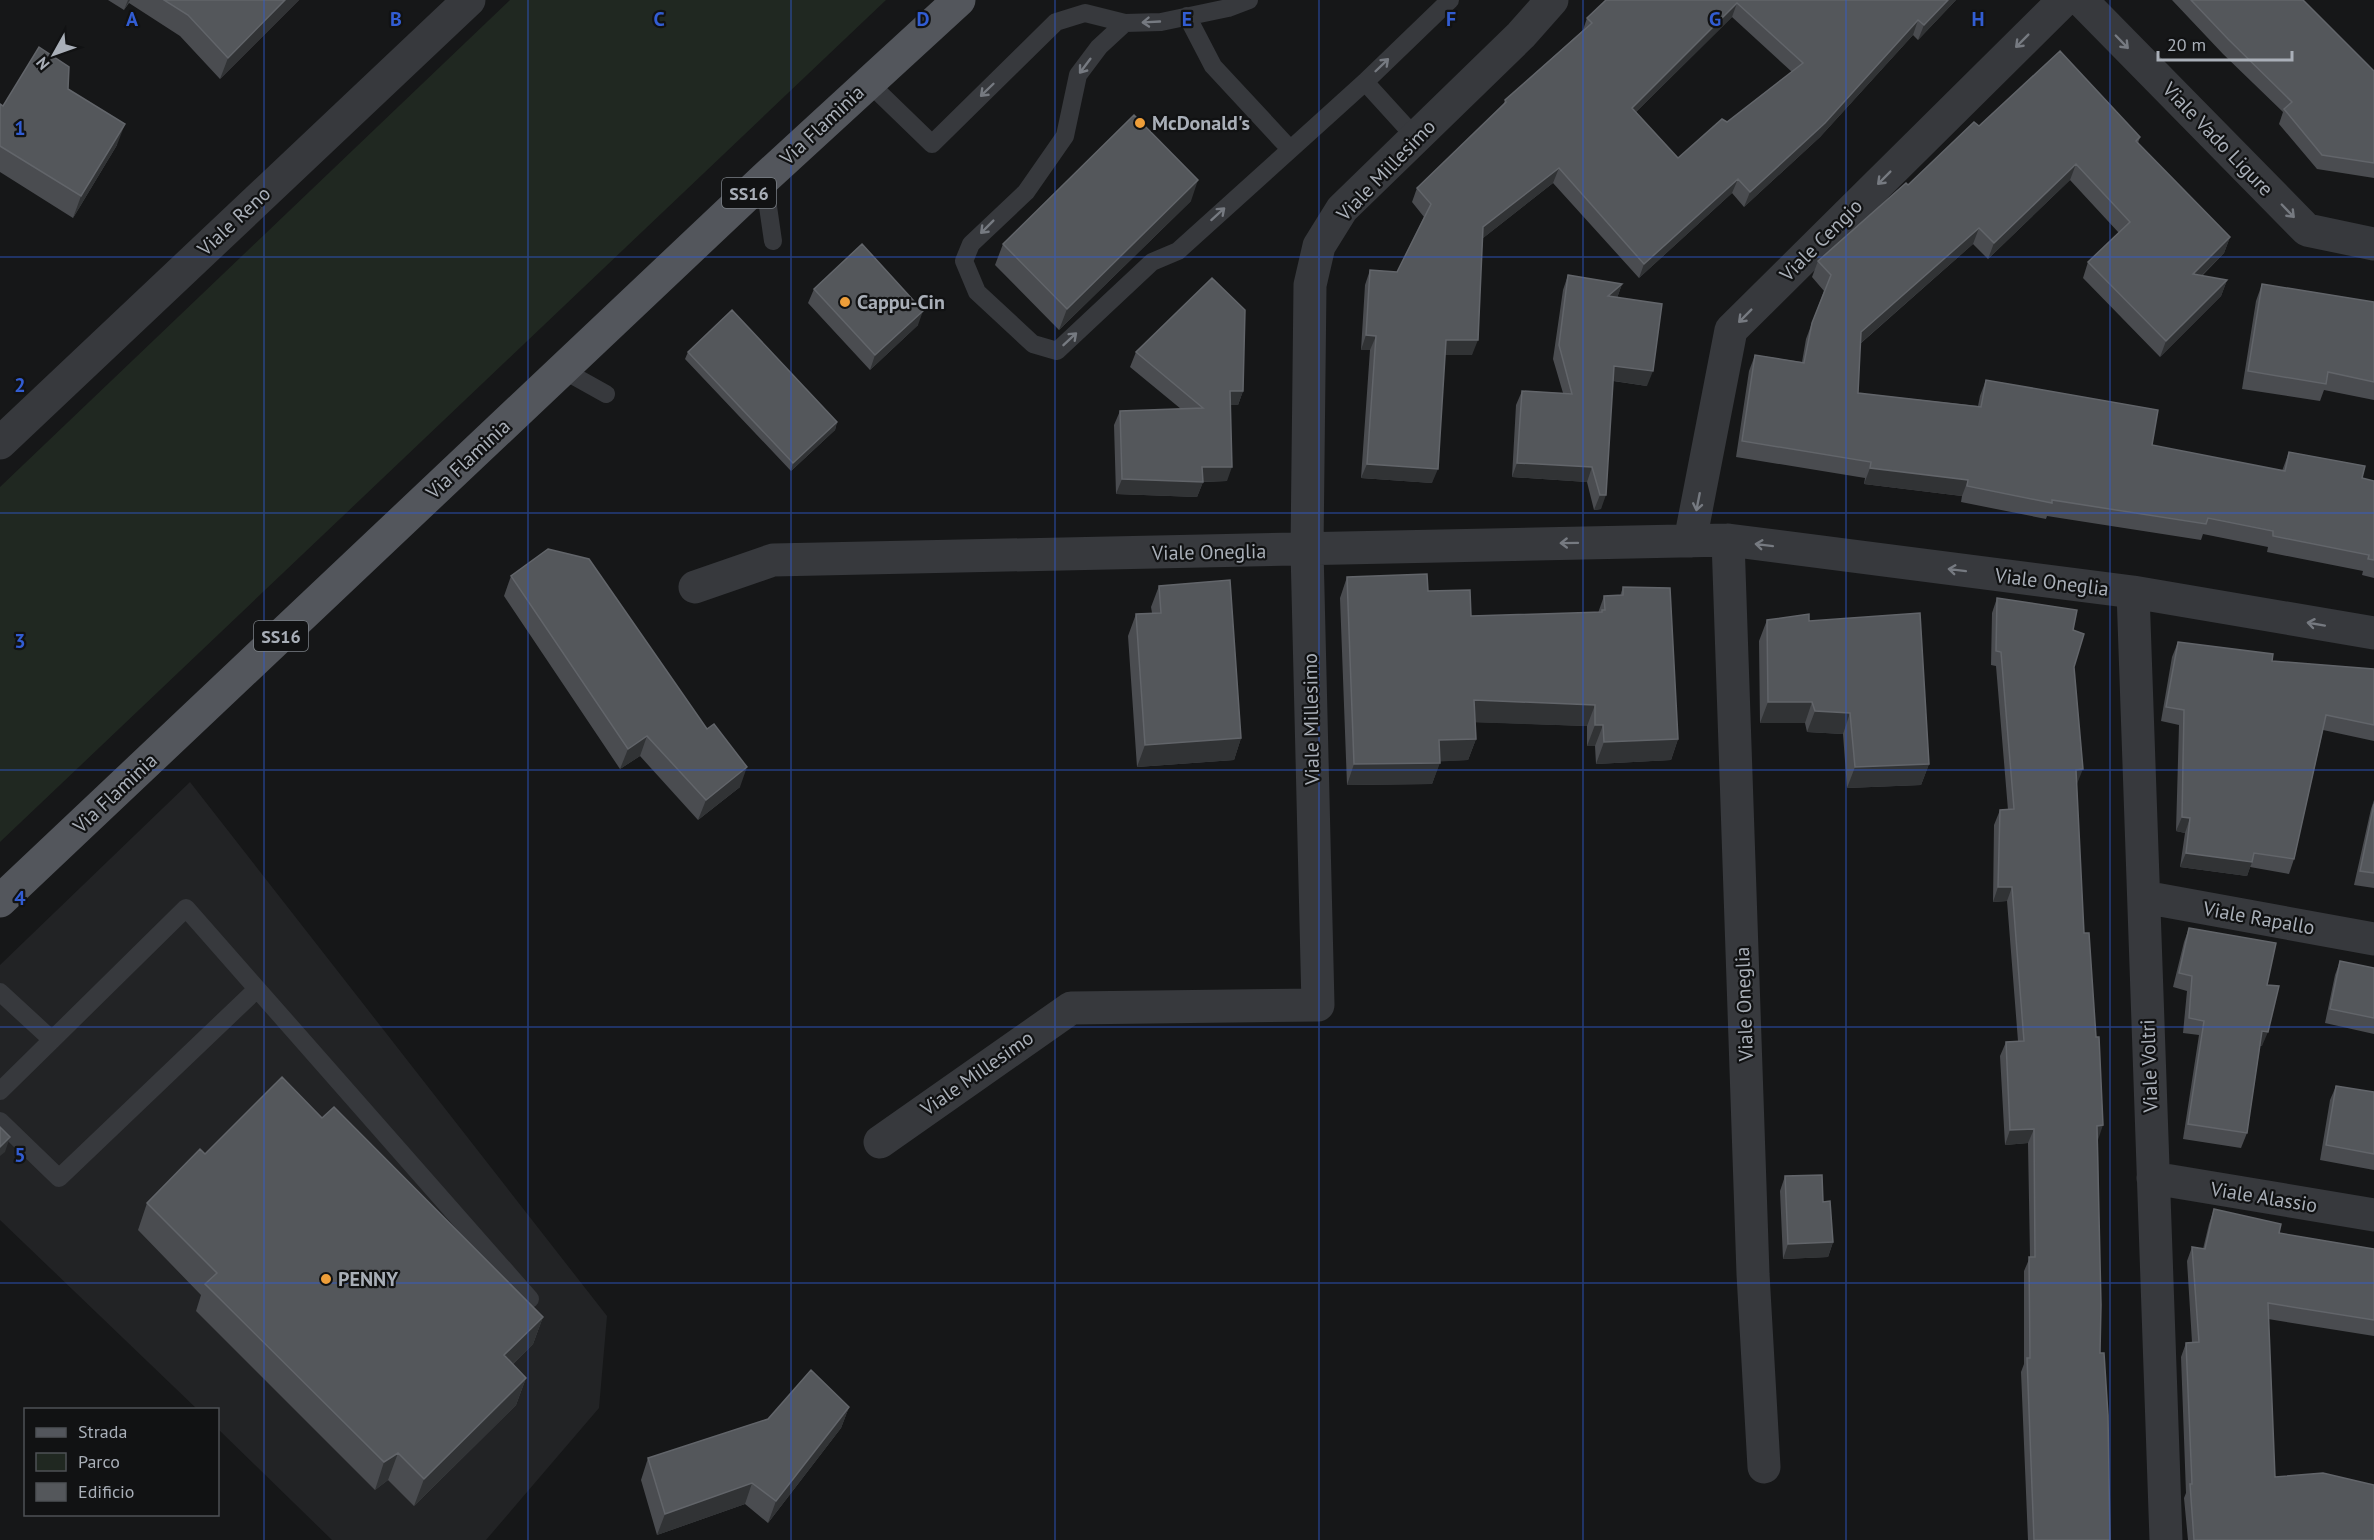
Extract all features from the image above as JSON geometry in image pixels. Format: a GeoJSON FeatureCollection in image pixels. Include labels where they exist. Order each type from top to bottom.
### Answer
{"type":"FeatureCollection","features":[{"type":"Feature","properties":{"kind":"main road","name":"Via Flaminia"},"geometry":{"type":"LineString","coordinates":[[0,901],[947,6]]}},
{"type":"Feature","properties":{"kind":"street","name":"Viale Reno"},"geometry":{"type":"LineString","coordinates":[[0,443],[469,0]]}},
{"type":"Feature","properties":{"kind":"street","name":"Viale Millesimo"},"geometry":{"type":"LineString","coordinates":[[1521,35],[1534,0]]}},
{"type":"Feature","properties":{"kind":"street","name":"Viale Millesimo"},"geometry":{"type":"LineString","coordinates":[[880,1142],[1071,1008],[1318,1005],[1307,550],[1310,285],[1319,246],[1342,209],[1521,35],[1552,0]]}},
{"type":"Feature","properties":{"kind":"street","name":"Viale Cengio"},"geometry":{"type":"LineString","coordinates":[[1690,540],[1731,330],[2064,0]]}},
{"type":"Feature","properties":{"kind":"street","name":"Viale Vado Ligure"},"geometry":{"type":"LineString","coordinates":[[2081,0],[2307,230],[2374,244]]}},
{"type":"Feature","properties":{"kind":"street","name":"Viale Oneglia"},"geometry":{"type":"LineString","coordinates":[[1728,540],[1753,1274],[1764,1467]]}},
{"type":"Feature","properties":{"kind":"street","name":"Viale Oneglia"},"geometry":{"type":"LineString","coordinates":[[695,587],[773,560],[1728,540],[2133,592],[2374,633]]}},
{"type":"Feature","properties":{"kind":"street","name":"Viale Voltri"},"geometry":{"type":"LineString","coordinates":[[2133,592],[2166,1540]]}},
{"type":"Feature","properties":{"kind":"street","name":"Viale Rapallo"},"geometry":{"type":"LineString","coordinates":[[2144,897],[2374,939]]}},
{"type":"Feature","properties":{"kind":"street","name":"Viale Alassio"},"geometry":{"type":"LineString","coordinates":[[2153,1178],[2374,1215]]}},
{"type":"Feature","properties":{"kind":"lane"},"geometry":{"type":"LineString","coordinates":[[868,82],[932,144],[1056,22],[1085,13],[1125,24],[1161,22],[1228,8],[1249,0]]}},
{"type":"Feature","properties":{"kind":"lane"},"geometry":{"type":"LineString","coordinates":[[1125,24],[1099,47],[1078,75],[1065,136],[1026,192],[970,244],[964,261],[977,292],[1033,344],[1057,351],[1152,262],[1178,251],[1365,82],[1450,0]]}},
{"type":"Feature","properties":{"kind":"lane"},"geometry":{"type":"LineString","coordinates":[[1187,16],[1214,66],[1290,149]]}},
{"type":"Feature","properties":{"kind":"lane"},"geometry":{"type":"LineString","coordinates":[[1365,82],[1416,138]]}},
{"type":"Feature","properties":{"kind":"lane"},"geometry":{"type":"LineString","coordinates":[[764,179],[773,241]]}},
{"type":"Feature","properties":{"kind":"lane"},"geometry":{"type":"LineString","coordinates":[[563,370],[606,394]]}},
{"type":"Feature","properties":{"kind":"lane"},"geometry":{"type":"LineString","coordinates":[[0,1091],[186,908],[530,1299]]}},
{"type":"Feature","properties":{"kind":"lane"},"geometry":{"type":"LineString","coordinates":[[0,1121],[59,1178],[258,990]]}},
{"type":"Feature","properties":{"kind":"lane"},"geometry":{"type":"LineString","coordinates":[[0,992],[52,1040]]}},
{"type":"Feature","properties":{"kind":"shaded area"},"geometry":{"type":"Polygon","coordinates":[[[190,782],[607,1316],[599,1408],[486,1540],[332,1540],[219,1430],[219,1408],[196,1408],[0,1220],[0,965],[190,782]]]}},
{"type":"Feature","properties":{"kind":"green space"},"geometry":{"type":"Polygon","coordinates":[[[510,0],[886,0],[0,842],[0,487],[510,0]]]}},
{"type":"Feature","properties":{"kind":"building"},"geometry":{"type":"Polygon","coordinates":[[[164,0],[285,0],[228,58],[188,15],[164,0]]]}},
{"type":"Feature","properties":{"kind":"building"},"geometry":{"type":"Polygon","coordinates":[[[1606,0],[1948,0],[1924,25],[1918,20],[1825,123],[1750,192],[1738,179],[1644,264],[1559,168],[1483,227],[1478,340],[1446,340],[1438,469],[1367,464],[1376,336],[1366,335],[1370,270],[1397,272],[1431,204],[1417,188],[1506,102],[1505,100],[1592,23],[1587,18],[1606,0]],[[1737,3],[1632,108],[1678,158],[1722,119],[1727,122],[1803,63],[1737,3]]]}},
{"type":"Feature","properties":{"kind":"building"},"geometry":{"type":"Polygon","coordinates":[[[2191,0],[2303,0],[2374,71],[2374,163],[2322,155],[2284,109],[2292,102],[2191,0]]]}},
{"type":"Feature","properties":{"kind":"building"},"geometry":{"type":"Polygon","coordinates":[[[39,47],[69,67],[68,89],[125,124],[81,196],[0,146],[0,104],[3,106],[39,47]]]}},
{"type":"Feature","properties":{"kind":"building"},"geometry":{"type":"Polygon","coordinates":[[[2060,51],[2140,137],[2136,141],[2230,237],[2193,274],[2227,280],[2166,341],[2088,262],[2130,222],[2076,164],[1994,243],[1979,228],[1861,332],[1858,393],[1981,407],[1986,380],[2158,410],[2152,445],[2285,471],[2289,452],[2365,466],[2362,478],[2374,481],[2374,560],[2368,559],[2369,555],[2273,536],[2273,531],[2208,518],[2206,524],[2052,500],[2052,503],[1967,486],[1968,480],[1870,468],[1871,462],[1742,441],[1755,355],[1804,363],[1812,323],[1831,275],[1818,261],[1906,183],[1908,185],[1974,122],[1979,126],[2060,51]]]}},
{"type":"Feature","properties":{"kind":"building"},"geometry":{"type":"Polygon","coordinates":[[[1134,115],[1198,180],[1067,309],[1003,244],[1134,115]]]}},
{"type":"Feature","properties":{"kind":"building"},"geometry":{"type":"Polygon","coordinates":[[[862,244],[923,311],[875,355],[814,289],[862,244]]]}},
{"type":"Feature","properties":{"kind":"building"},"geometry":{"type":"Polygon","coordinates":[[[1568,275],[1622,284],[1608,296],[1662,304],[1653,371],[1614,366],[1606,495],[1600,495],[1592,467],[1517,463],[1522,391],[1572,394],[1559,345],[1568,275]]]}},
{"type":"Feature","properties":{"kind":"building"},"geometry":{"type":"Polygon","coordinates":[[[1212,278],[1245,310],[1243,391],[1230,391],[1232,467],[1202,467],[1203,482],[1122,479],[1120,411],[1203,408],[1136,352],[1212,278]]]}},
{"type":"Feature","properties":{"kind":"building"},"geometry":{"type":"Polygon","coordinates":[[[2262,284],[2374,302],[2374,382],[2328,372],[2326,384],[2248,371],[2262,284]]]}},
{"type":"Feature","properties":{"kind":"building"},"geometry":{"type":"Polygon","coordinates":[[[732,310],[837,422],[793,463],[688,352],[732,310]]]}},
{"type":"Feature","properties":{"kind":"building"},"geometry":{"type":"Polygon","coordinates":[[[548,549],[589,559],[707,729],[714,724],[747,767],[706,800],[647,736],[628,749],[511,576],[548,549]]]}},
{"type":"Feature","properties":{"kind":"building"},"geometry":{"type":"Polygon","coordinates":[[[1427,574],[1428,591],[1470,590],[1471,616],[1602,612],[1605,610],[1604,596],[1623,595],[1623,587],[1670,588],[1678,739],[1604,742],[1603,725],[1595,725],[1595,705],[1474,700],[1476,739],[1439,740],[1440,763],[1354,764],[1347,577],[1427,574]]]}},
{"type":"Feature","properties":{"kind":"building"},"geometry":{"type":"Polygon","coordinates":[[[1230,580],[1241,738],[1145,745],[1136,614],[1161,613],[1159,586],[1230,580]]]}},
{"type":"Feature","properties":{"kind":"building"},"geometry":{"type":"Polygon","coordinates":[[[1997,598],[2077,610],[2073,630],[2084,634],[2074,667],[2083,769],[2076,770],[2084,933],[2089,933],[2096,1037],[2099,1037],[2103,1125],[2097,1126],[2100,1353],[2104,1353],[2108,1415],[2110,1540],[2034,1540],[2027,1358],[2030,1358],[2029,1257],[2035,1257],[2034,1129],[2010,1130],[2006,1042],[2024,1041],[2012,887],[1998,887],[2000,810],[2014,809],[2001,652],[1996,651],[1997,598]]]}},
{"type":"Feature","properties":{"kind":"building"},"geometry":{"type":"Polygon","coordinates":[[[1920,613],[1929,764],[1855,767],[1850,713],[1815,711],[1812,702],[1768,702],[1767,620],[1809,614],[1809,621],[1920,613]]]}},
{"type":"Feature","properties":{"kind":"building"},"geometry":{"type":"Polygon","coordinates":[[[2178,642],[2273,654],[2272,661],[2374,669],[2374,725],[2326,715],[2294,859],[2254,853],[2252,862],[2186,853],[2190,818],[2182,817],[2184,710],[2166,707],[2178,642]]]}},
{"type":"Feature","properties":{"kind":"building"},"geometry":{"type":"Polygon","coordinates":[[[2374,804],[2374,873],[2360,871],[2374,804]]]}},
{"type":"Feature","properties":{"kind":"building"},"geometry":{"type":"Polygon","coordinates":[[[2189,928],[2276,943],[2267,985],[2279,986],[2268,1032],[2262,1031],[2247,1133],[2188,1124],[2204,1021],[2189,1018],[2192,976],[2179,973],[2189,928]]]}},
{"type":"Feature","properties":{"kind":"building"},"geometry":{"type":"Polygon","coordinates":[[[2340,961],[2374,968],[2374,1018],[2330,1009],[2340,961]]]}},
{"type":"Feature","properties":{"kind":"building"},"geometry":{"type":"Polygon","coordinates":[[[282,1077],[322,1118],[334,1107],[543,1317],[504,1355],[526,1378],[424,1479],[398,1453],[384,1462],[205,1284],[217,1273],[147,1203],[200,1149],[205,1154],[282,1077]]]}},
{"type":"Feature","properties":{"kind":"building"},"geometry":{"type":"Polygon","coordinates":[[[2336,1086],[2374,1092],[2374,1154],[2326,1145],[2336,1086]]]}},
{"type":"Feature","properties":{"kind":"building"},"geometry":{"type":"Polygon","coordinates":[[[0,1127],[10,1137],[0,1147],[0,1127]]]}},
{"type":"Feature","properties":{"kind":"building"},"geometry":{"type":"Polygon","coordinates":[[[1822,1175],[1823,1202],[1830,1201],[1833,1242],[1788,1244],[1785,1176],[1822,1175]]]}},
{"type":"Feature","properties":{"kind":"building"},"geometry":{"type":"Polygon","coordinates":[[[2214,1209],[2281,1224],[2279,1233],[2374,1249],[2374,1320],[2268,1303],[2275,1477],[2323,1473],[2374,1485],[2374,1540],[2194,1540],[2186,1343],[2199,1342],[2192,1247],[2205,1249],[2214,1209]]]}},
{"type":"Feature","properties":{"kind":"building"},"geometry":{"type":"Polygon","coordinates":[[[811,1370],[849,1407],[776,1501],[752,1483],[665,1514],[648,1458],[768,1419],[811,1370]]]}},
{"type":"Feature","properties":{"kind":"place","name":"McDonald's"},"geometry":{"type":"Point","coordinates":[1140,123]}},
{"type":"Feature","properties":{"kind":"place","name":"Cappu-Cin"},"geometry":{"type":"Point","coordinates":[845,302]}},
{"type":"Feature","properties":{"kind":"place","name":"PENNY"},"geometry":{"type":"Point","coordinates":[326,1279]}}]}
